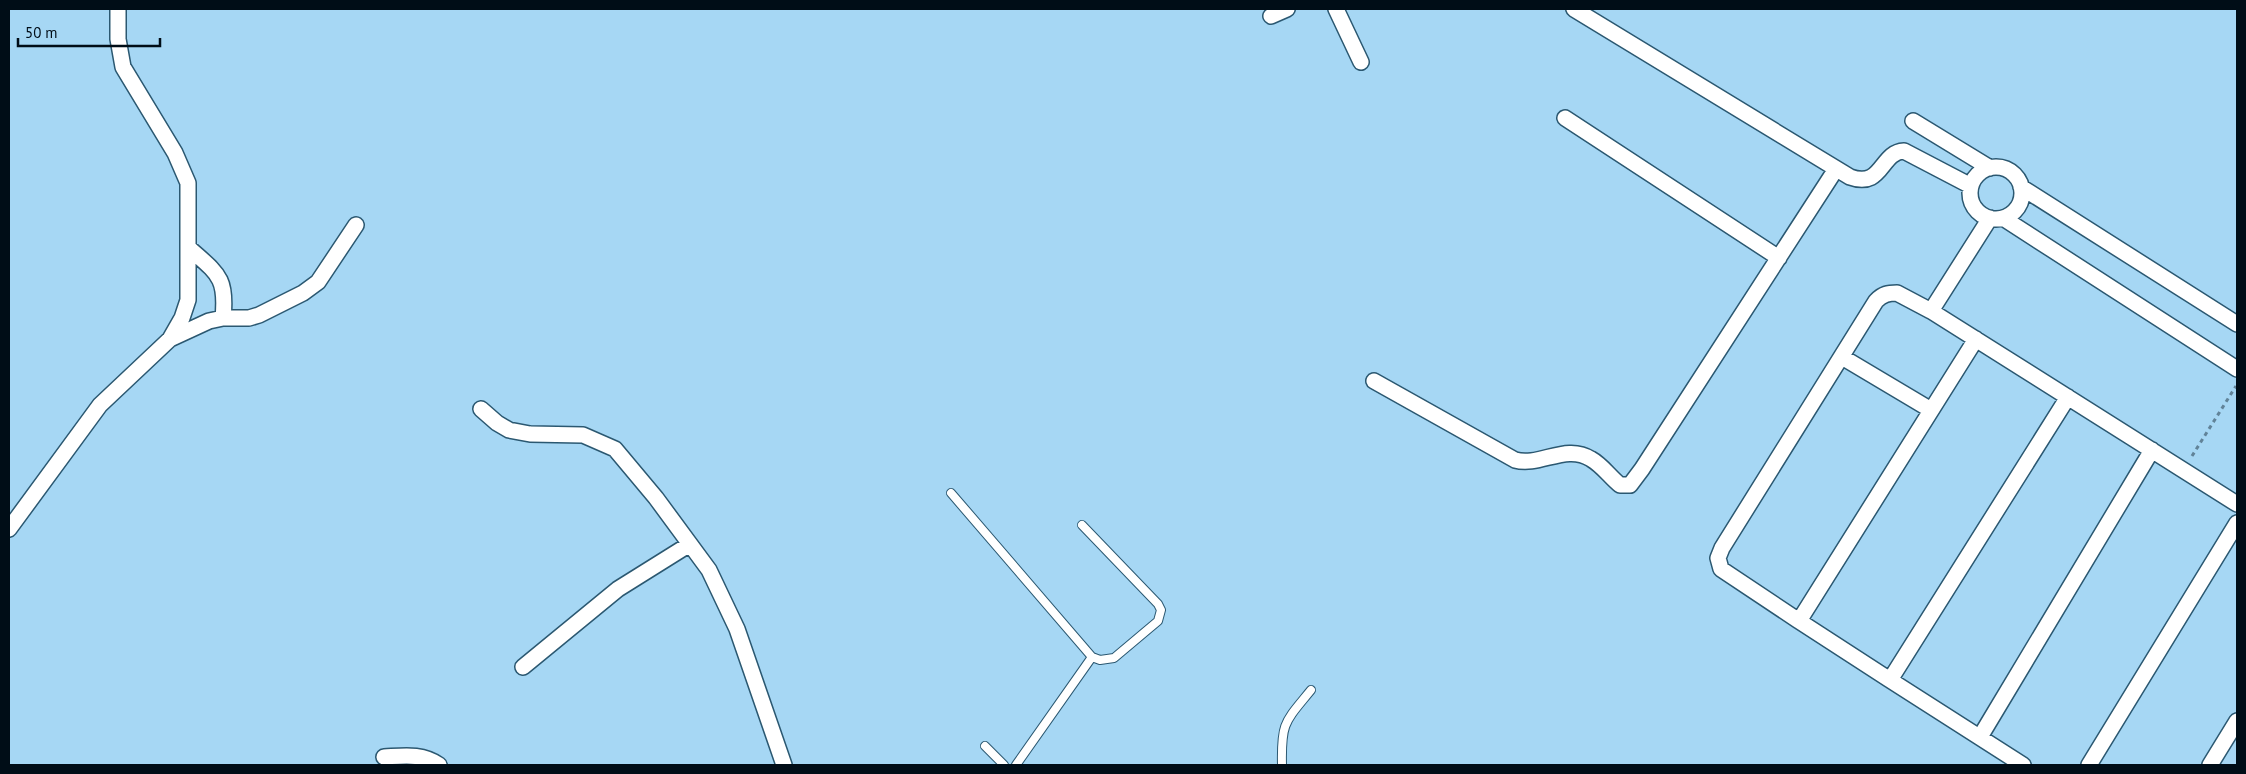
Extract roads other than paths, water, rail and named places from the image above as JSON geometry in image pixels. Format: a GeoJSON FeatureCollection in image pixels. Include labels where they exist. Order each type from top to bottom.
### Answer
{"type":"FeatureCollection","features":[{"type":"Feature","properties":{"kind":"street"},"geometry":{"type":"LineString","coordinates":[[9,529],[100,405],[170,339],[182,318],[188,300],[188,183],[175,153],[123,66],[118,39],[118,9]]}},
{"type":"Feature","properties":{"kind":"street"},"geometry":{"type":"LineString","coordinates":[[1271,16],[1287,9]]}},
{"type":"Feature","properties":{"kind":"street"},"geometry":{"type":"LineString","coordinates":[[1336,9],[1361,62]]}},
{"type":"Feature","properties":{"kind":"street"},"geometry":{"type":"LineString","coordinates":[[1574,9],[1836,169],[1860,181],[1869,179],[1895,154],[1904,151],[1971,186]]}},
{"type":"Feature","properties":{"kind":"street"},"geometry":{"type":"LineString","coordinates":[[1565,118],[1779,258]]}},
{"type":"Feature","properties":{"kind":"street"},"geometry":{"type":"LineString","coordinates":[[1913,121],[1990,168]]}},
{"type":"Feature","properties":{"kind":"street"},"geometry":{"type":"LineString","coordinates":[[1932,311],[1996,218],[2009,216],[2018,206],[2022,193],[2019,180],[2003,168],[1990,168],[1978,175],[1971,186],[1970,193],[1974,206],[1980,213],[1996,218],[2237,369]]}},
{"type":"Feature","properties":{"kind":"street"},"geometry":{"type":"LineString","coordinates":[[1374,381],[1515,460],[1529,462],[1564,453],[1583,455],[1595,461],[1620,485],[1630,485],[1836,169]]}},
{"type":"Feature","properties":{"kind":"street"},"geometry":{"type":"LineString","coordinates":[[2021,187],[2237,324]]}},
{"type":"Feature","properties":{"kind":"street"},"geometry":{"type":"LineString","coordinates":[[170,339],[222,318],[249,318],[260,315],[303,292],[318,282],[356,225]]}},
{"type":"Feature","properties":{"kind":"street"},"geometry":{"type":"LineString","coordinates":[[189,248],[215,271],[223,284],[225,299],[222,318]]}},
{"type":"Feature","properties":{"kind":"street"},"geometry":{"type":"LineString","coordinates":[[2023,765],[1721,569],[1718,558],[1722,548],[1876,301],[1885,294],[1897,293],[1932,311],[2237,504]]}},
{"type":"Feature","properties":{"kind":"street"},"geometry":{"type":"LineString","coordinates":[[1799,621],[1976,339]]}},
{"type":"Feature","properties":{"kind":"street"},"geometry":{"type":"LineString","coordinates":[[1842,357],[1931,410]]}},
{"type":"Feature","properties":{"kind":"street"},"geometry":{"type":"LineString","coordinates":[[1890,680],[2068,397]]}},
{"type":"Feature","properties":{"kind":"street"},"geometry":{"type":"LineString","coordinates":[[481,410],[509,430],[530,434],[583,435],[615,449],[656,498],[709,570],[737,629],[784,765]]}},
{"type":"Feature","properties":{"kind":"street"},"geometry":{"type":"LineString","coordinates":[[1980,737],[2152,450]]}},
{"type":"Feature","properties":{"kind":"street"},"geometry":{"type":"LineString","coordinates":[[2089,765],[2237,523]]}},
{"type":"Feature","properties":{"kind":"street"},"geometry":{"type":"LineString","coordinates":[[523,667],[618,589],[690,544]]}},
{"type":"Feature","properties":{"kind":"street"},"geometry":{"type":"LineString","coordinates":[[2210,765],[2237,721]]}},
{"type":"Feature","properties":{"kind":"street"},"geometry":{"type":"LineString","coordinates":[[384,757],[416,756],[432,760],[439,765]]}},
{"type":"Feature","properties":{"kind":"lane"},"geometry":{"type":"LineString","coordinates":[[951,493],[1092,658],[1100,660],[1114,658],[1158,621],[1161,610],[1158,604],[1082,525]]}},
{"type":"Feature","properties":{"kind":"lane"},"geometry":{"type":"LineString","coordinates":[[1016,765],[1092,658]]}},
{"type":"Feature","properties":{"kind":"lane"},"geometry":{"type":"LineString","coordinates":[[1282,765],[1284,727],[1287,720],[1311,690]]}},
{"type":"Feature","properties":{"kind":"lane"},"geometry":{"type":"LineString","coordinates":[[985,746],[1004,765]]}}]}
